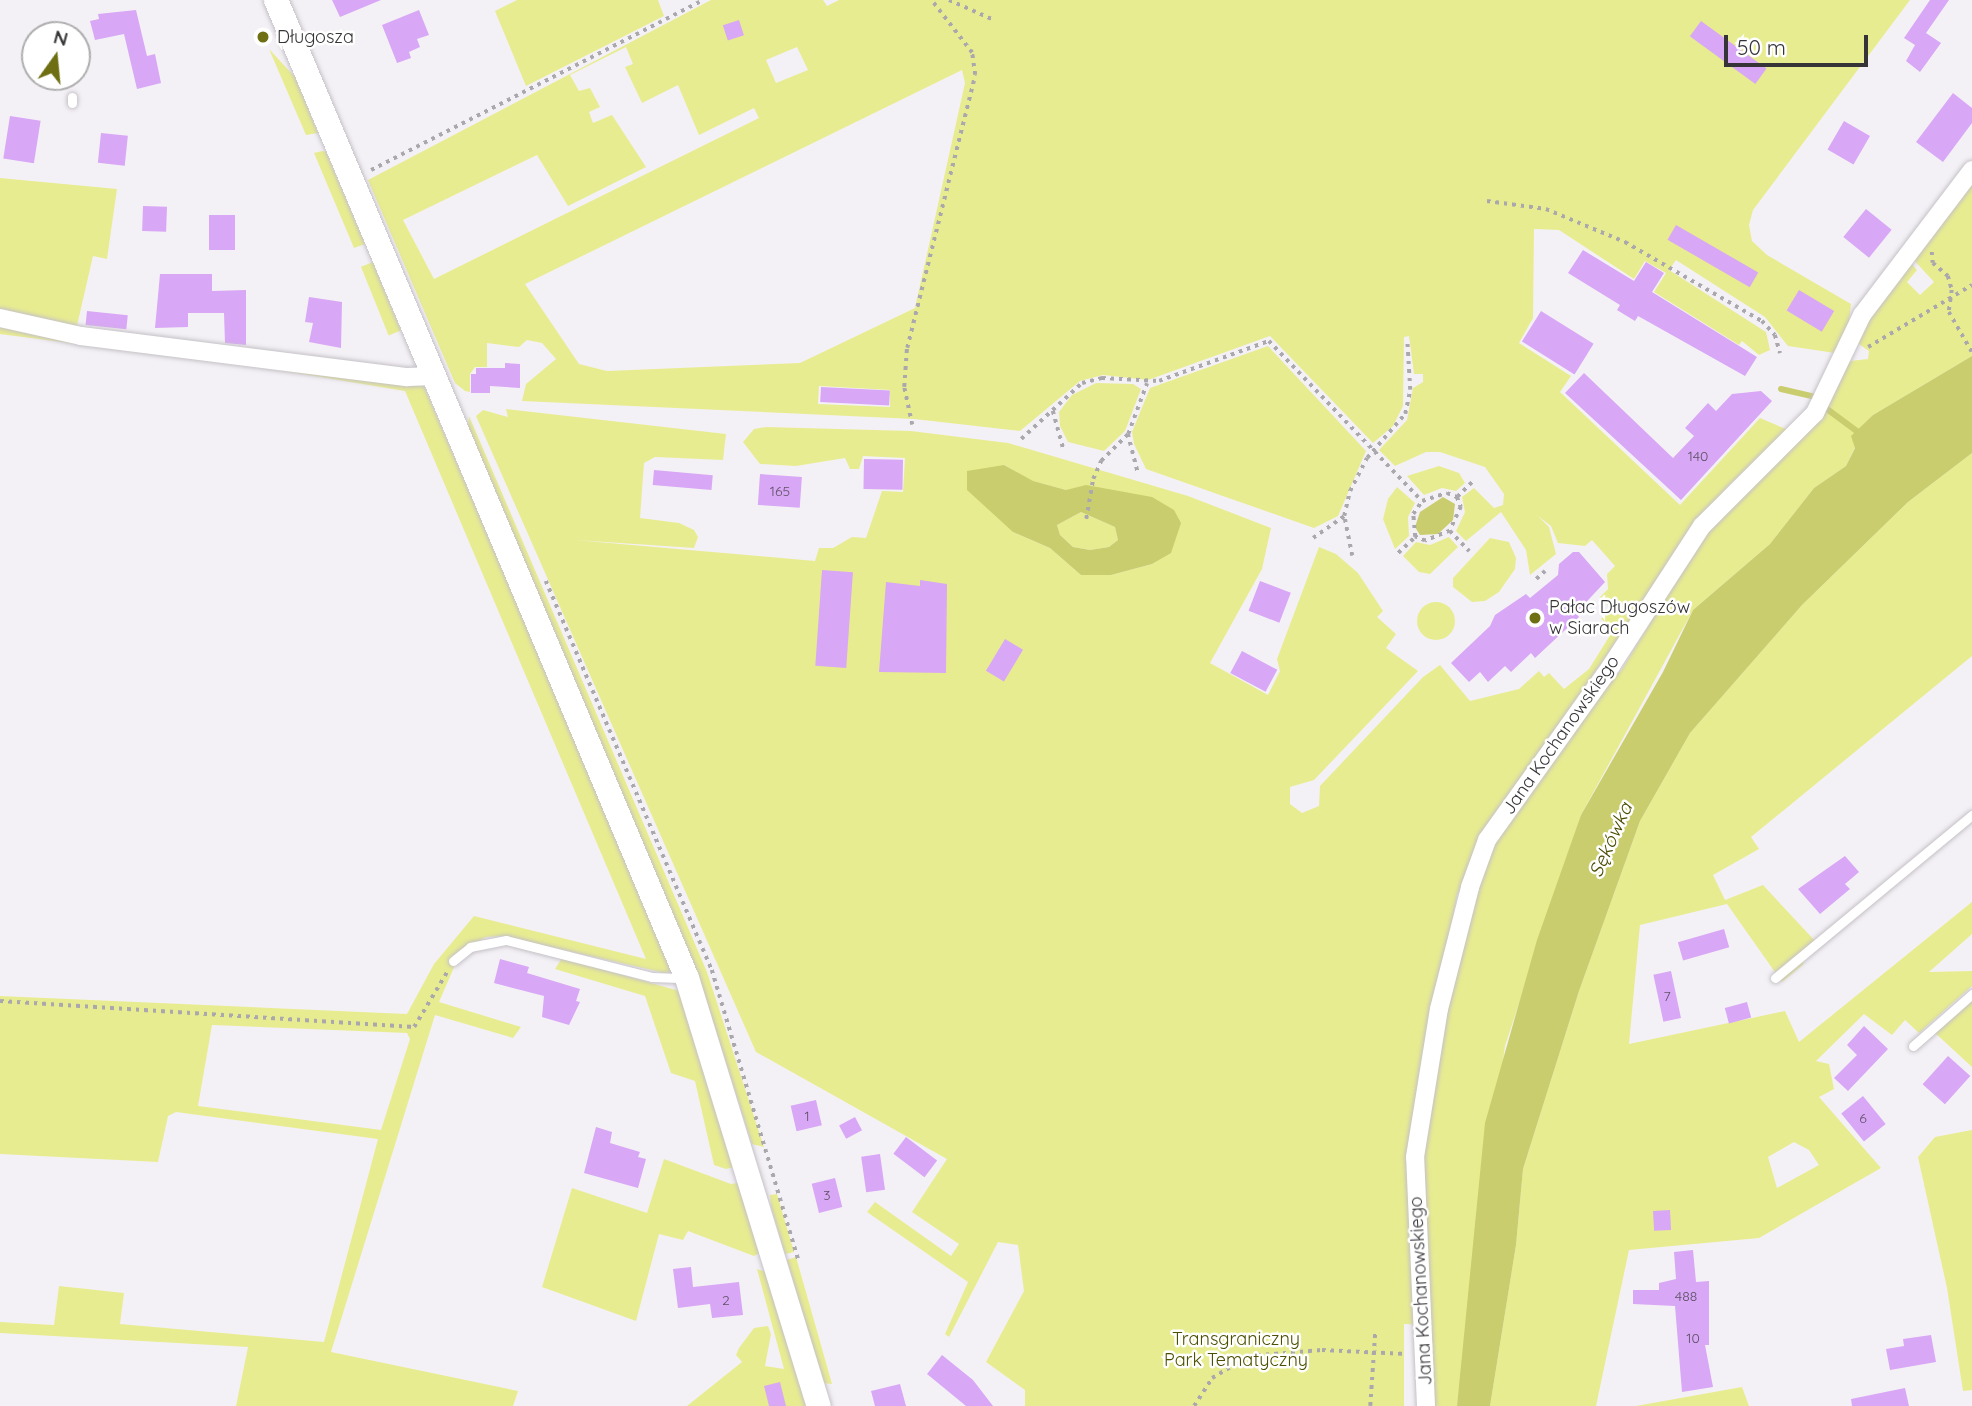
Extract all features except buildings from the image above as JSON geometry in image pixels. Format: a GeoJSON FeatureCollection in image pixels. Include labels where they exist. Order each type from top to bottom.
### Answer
{"type":"FeatureCollection","features":[{"type":"Feature","properties":{"kind":"main road"},"geometry":{"type":"LineString","coordinates":[[276,0],[687,978],[819,1406]]}},
{"type":"Feature","properties":{"kind":"street","name":"Jana Kochanowskiego"},"geometry":{"type":"LineString","coordinates":[[1426,1406],[1415,1157],[1439,1009],[1470,887],[1487,840],[1611,666],[1702,526],[1815,413],[1862,315],[1972,170]]}},
{"type":"Feature","properties":{"kind":"street"},"geometry":{"type":"LineString","coordinates":[[0,317],[81,337],[408,377],[435,376]]}},
{"type":"Feature","properties":{"kind":"lane"},"geometry":{"type":"LineString","coordinates":[[1774,978],[1972,815]]}},
{"type":"Feature","properties":{"kind":"lane"},"geometry":{"type":"LineString","coordinates":[[453,961],[470,947],[506,940],[652,977],[687,978]]}},
{"type":"Feature","properties":{"kind":"lane"},"geometry":{"type":"LineString","coordinates":[[1913,1046],[1972,994]]}},
{"type":"Feature","properties":{"kind":"path"},"geometry":{"type":"LineString","coordinates":[[351,181],[703,0]]}},
{"type":"Feature","properties":{"kind":"path"},"geometry":{"type":"LineString","coordinates":[[912,425],[904,387],[907,348],[975,75],[972,53],[931,0]]}},
{"type":"Feature","properties":{"kind":"path"},"geometry":{"type":"LineString","coordinates":[[949,0],[994,20]]}},
{"type":"Feature","properties":{"kind":"path"},"geometry":{"type":"LineString","coordinates":[[1487,201],[1546,209],[1625,242],[1762,321],[1775,334],[1780,353]]}},
{"type":"Feature","properties":{"kind":"path"},"geometry":{"type":"LineString","coordinates":[[1930,225],[1933,262],[1948,276],[1951,299],[1949,312],[1972,352]]}},
{"type":"Feature","properties":{"kind":"path"},"geometry":{"type":"LineString","coordinates":[[1842,354],[1877,343],[1972,285]]}},
{"type":"Feature","properties":{"kind":"path"},"geometry":{"type":"LineString","coordinates":[[1352,556],[1345,516],[1357,472],[1405,414],[1410,390],[1407,340]]}},
{"type":"Feature","properties":{"kind":"path"},"geometry":{"type":"LineString","coordinates":[[1021,439],[1082,383],[1102,378],[1147,383],[1269,341],[1422,501]]}},
{"type":"Feature","properties":{"kind":"path"},"geometry":{"type":"LineString","coordinates":[[1086,519],[1093,479],[1101,461],[1128,434],[1147,383]]}},
{"type":"Feature","properties":{"kind":"path"},"geometry":{"type":"LineString","coordinates":[[1053,411],[1065,451]]}},
{"type":"Feature","properties":{"kind":"path"},"geometry":{"type":"LineString","coordinates":[[1128,434],[1138,473]]}},
{"type":"Feature","properties":{"kind":"path"},"geometry":{"type":"LineString","coordinates":[[1415,537],[1425,541],[1450,531],[1458,519],[1457,497],[1472,482]]}},
{"type":"Feature","properties":{"kind":"path"},"geometry":{"type":"LineString","coordinates":[[1415,537],[1413,514],[1422,501],[1447,493],[1457,497]]}},
{"type":"Feature","properties":{"kind":"path"},"geometry":{"type":"LineString","coordinates":[[1313,538],[1345,516]]}},
{"type":"Feature","properties":{"kind":"path"},"geometry":{"type":"LineString","coordinates":[[1450,531],[1469,551]]}},
{"type":"Feature","properties":{"kind":"path"},"geometry":{"type":"LineString","coordinates":[[1398,553],[1415,537]]}},
{"type":"Feature","properties":{"kind":"path"},"geometry":{"type":"LineString","coordinates":[[1536,579],[1545,571]]}},
{"type":"Feature","properties":{"kind":"path"},"geometry":{"type":"LineString","coordinates":[[0,1002],[414,1027],[453,961]]}},
{"type":"Feature","properties":{"kind":"path"},"geometry":{"type":"LineString","coordinates":[[712,970],[803,1273]]}},
{"type":"Feature","properties":{"kind":"path"},"geometry":{"type":"LineString","coordinates":[[1370,1406],[1375,1332]]}},
{"type":"Feature","properties":{"kind":"path"},"geometry":{"type":"LineString","coordinates":[[1194,1406],[1212,1378],[1249,1356],[1322,1350],[1418,1354]]}},
{"type":"Feature","properties":{"kind":"green space"},"geometry":{"type":"Polygon","coordinates":[[[517,0],[658,0],[664,16],[526,86],[495,11],[517,0]]]}},
{"type":"Feature","properties":{"kind":"green space","name":"Transgraniczny Park Tematyczny"},"geometry":{"type":"Polygon","coordinates":[[[711,0],[823,0],[827,6],[839,0],[1910,0],[1753,210],[1749,225],[1752,241],[1767,255],[1851,304],[1848,330],[1835,353],[1788,346],[1765,317],[1676,260],[1669,270],[1766,332],[1770,350],[1759,355],[1742,341],[1739,345],[1654,292],[1666,273],[1645,261],[1634,279],[1559,230],[1534,229],[1533,318],[1519,343],[1571,376],[1560,392],[1680,505],[1760,418],[1788,430],[1727,487],[1697,524],[1548,740],[1457,895],[1446,955],[1492,841],[1597,693],[1621,671],[1711,523],[1850,361],[1868,359],[1869,351],[1856,342],[1863,323],[1912,264],[1917,270],[1907,282],[1920,295],[1934,282],[1912,258],[1972,178],[1972,356],[1873,415],[1852,436],[1855,447],[1846,466],[1814,488],[1770,544],[1693,610],[1581,815],[1505,1046],[1457,1406],[1431,1406],[1427,1325],[1404,1324],[1404,1406],[1025,1406],[1025,1390],[986,1362],[1024,1291],[1018,1245],[998,1242],[949,1337],[945,1334],[968,1282],[867,1212],[875,1202],[951,1256],[959,1244],[912,1212],[947,1159],[756,1052],[476,416],[483,410],[508,417],[506,409],[726,434],[723,460],[655,457],[644,463],[640,518],[679,523],[694,530],[698,537],[694,548],[575,540],[815,561],[819,548],[833,548],[852,537],[866,538],[882,491],[903,492],[905,458],[863,456],[859,469],[850,469],[845,458],[796,466],[760,464],[743,442],[754,429],[766,427],[911,431],[1008,443],[1188,496],[1271,528],[1262,569],[1210,663],[1268,695],[1280,671],[1277,659],[1319,547],[1336,554],[1358,573],[1383,611],[1377,617],[1396,634],[1386,648],[1418,671],[1314,780],[1290,787],[1290,804],[1302,813],[1319,806],[1320,786],[1423,677],[1440,665],[1470,701],[1519,689],[1539,671],[1544,677],[1549,673],[1564,689],[1589,669],[1614,629],[1601,619],[1611,609],[1600,597],[1608,589],[1607,574],[1615,566],[1592,540],[1585,546],[1558,543],[1551,526],[1538,516],[1549,527],[1556,554],[1530,575],[1526,550],[1501,512],[1466,541],[1456,531],[1465,512],[1462,497],[1474,488],[1494,508],[1503,505],[1504,494],[1485,467],[1440,452],[1426,452],[1395,466],[1379,450],[1407,420],[1413,388],[1423,382],[1423,374],[1414,374],[1409,336],[1404,337],[1403,406],[1393,426],[1373,443],[1270,336],[1148,380],[1103,375],[1080,381],[1020,431],[914,419],[522,401],[526,384],[556,359],[542,343],[527,340],[519,347],[487,343],[487,367],[475,367],[470,374],[470,392],[465,391],[455,383],[368,180],[711,0]],[[626,47],[570,75],[579,91],[590,88],[600,107],[589,112],[593,123],[612,115],[646,167],[568,206],[537,155],[403,220],[434,279],[759,118],[754,108],[699,135],[678,85],[642,103],[625,67],[633,64],[626,47]],[[797,47],[766,60],[776,83],[808,70],[797,47]],[[962,70],[525,284],[579,364],[607,371],[800,363],[915,308],[965,83],[962,70]],[[819,386],[818,404],[890,407],[890,390],[819,386]],[[1004,465],[1013,532],[1050,548],[1081,575],[1111,575],[1152,564],[1171,552],[1066,490],[1032,481],[1004,465]]]}},
{"type":"Feature","properties":{"kind":"green space"},"geometry":{"type":"Polygon","coordinates":[[[269,49],[295,77],[318,133],[306,135],[269,49]]]}},
{"type":"Feature","properties":{"kind":"green space"},"geometry":{"type":"Polygon","coordinates":[[[326,152],[365,244],[354,248],[314,153],[326,152]]]}},
{"type":"Feature","properties":{"kind":"green space"},"geometry":{"type":"Polygon","coordinates":[[[0,178],[117,189],[107,259],[93,256],[76,330],[0,312],[0,178]]]}},
{"type":"Feature","properties":{"kind":"green space"},"geometry":{"type":"Polygon","coordinates":[[[373,262],[401,331],[389,335],[361,267],[373,262]]]}},
{"type":"Feature","properties":{"kind":"green space"},"geometry":{"type":"Polygon","coordinates":[[[0,324],[423,384],[674,970],[665,973],[503,936],[486,937],[452,956],[455,965],[439,1002],[521,1027],[513,1038],[435,1015],[331,1352],[518,1391],[513,1406],[236,1406],[248,1347],[0,1333],[0,1322],[54,1325],[59,1286],[124,1293],[120,1324],[324,1342],[378,1139],[176,1112],[168,1116],[158,1162],[0,1154],[0,996],[407,1014],[434,964],[474,916],[646,959],[405,391],[272,369],[0,334],[0,324]],[[212,1025],[198,1106],[381,1130],[410,1039],[407,1033],[212,1025]]]}},
{"type":"Feature","properties":{"kind":"green space"},"geometry":{"type":"Polygon","coordinates":[[[1268,346],[1366,451],[1338,516],[1314,528],[1146,469],[1134,444],[1132,432],[1150,388],[1268,346]]]}},
{"type":"Feature","properties":{"kind":"green space"},"geometry":{"type":"Polygon","coordinates":[[[1096,383],[1133,384],[1141,389],[1125,431],[1104,451],[1068,442],[1060,426],[1059,412],[1072,395],[1096,383]]]}},
{"type":"Feature","properties":{"kind":"green space"},"geometry":{"type":"Polygon","coordinates":[[[469,416],[707,972],[764,1147],[752,1144],[698,975],[468,427],[469,416]]]}},
{"type":"Feature","properties":{"kind":"green space"},"geometry":{"type":"Polygon","coordinates":[[[1972,453],[1972,656],[1751,837],[1759,849],[1713,875],[1725,900],[1763,885],[1816,942],[1796,956],[1804,964],[1782,982],[1727,904],[1640,925],[1629,1044],[1785,1011],[1799,1042],[1972,902],[1972,934],[1929,972],[1972,971],[1972,986],[1919,1033],[1905,1020],[1892,1035],[1864,1014],[1816,1061],[1829,1064],[1834,1089],[1819,1097],[1881,1168],[1759,1238],[1629,1250],[1596,1406],[1490,1406],[1516,1245],[1523,1169],[1579,991],[1640,821],[1690,733],[1802,605],[1908,502],[1972,453]],[[1794,1142],[1768,1157],[1777,1188],[1819,1165],[1809,1150],[1794,1142]]]}},
{"type":"Feature","properties":{"kind":"green space"},"geometry":{"type":"Polygon","coordinates":[[[1439,466],[1459,473],[1465,483],[1456,491],[1442,488],[1424,495],[1407,476],[1439,466]]]}},
{"type":"Feature","properties":{"kind":"green space"},"geometry":{"type":"Polygon","coordinates":[[[1397,487],[1415,503],[1408,517],[1409,536],[1395,549],[1383,519],[1388,499],[1397,487]]]}},
{"type":"Feature","properties":{"kind":"green space"},"geometry":{"type":"Polygon","coordinates":[[[1081,512],[1115,527],[1118,540],[1109,547],[1090,550],[1073,547],[1060,535],[1057,525],[1081,512]]]}},
{"type":"Feature","properties":{"kind":"green space"},"geometry":{"type":"Polygon","coordinates":[[[1449,537],[1458,547],[1430,574],[1419,572],[1403,556],[1416,542],[1430,545],[1449,537]]]}},
{"type":"Feature","properties":{"kind":"green space"},"geometry":{"type":"Polygon","coordinates":[[[1490,538],[1509,542],[1516,558],[1515,569],[1499,592],[1485,601],[1472,602],[1453,587],[1453,578],[1490,538]]]}},
{"type":"Feature","properties":{"kind":"green space"},"geometry":{"type":"Polygon","coordinates":[[[1436,602],[1449,608],[1455,621],[1449,634],[1436,640],[1423,634],[1417,621],[1423,608],[1436,602]]]}},
{"type":"Feature","properties":{"kind":"green space"},"geometry":{"type":"Polygon","coordinates":[[[562,958],[683,992],[738,1166],[726,1169],[714,1165],[695,1081],[671,1073],[645,996],[555,969],[562,958]]]}},
{"type":"Feature","properties":{"kind":"green space"},"geometry":{"type":"Polygon","coordinates":[[[1972,997],[1972,1067],[1933,1031],[1972,997]]]}},
{"type":"Feature","properties":{"kind":"green space"},"geometry":{"type":"Polygon","coordinates":[[[1972,1130],[1972,1390],[1963,1391],[1947,1288],[1918,1157],[1935,1137],[1972,1130]]]}},
{"type":"Feature","properties":{"kind":"green space"},"geometry":{"type":"Polygon","coordinates":[[[664,1159],[731,1184],[744,1182],[763,1251],[754,1256],[688,1231],[683,1240],[659,1234],[636,1321],[542,1287],[572,1188],[647,1213],[664,1159]]]}},
{"type":"Feature","properties":{"kind":"green space"},"geometry":{"type":"Polygon","coordinates":[[[777,1194],[794,1252],[785,1254],[771,1206],[770,1195],[777,1194]]]}},
{"type":"Feature","properties":{"kind":"green space"},"geometry":{"type":"Polygon","coordinates":[[[796,1257],[832,1384],[823,1383],[787,1260],[796,1257]]]}},
{"type":"Feature","properties":{"kind":"green space"},"geometry":{"type":"Polygon","coordinates":[[[757,1269],[770,1273],[810,1406],[687,1406],[742,1362],[736,1355],[754,1328],[768,1326],[771,1334],[765,1366],[784,1369],[757,1269]]]}},
{"type":"Feature","properties":{"kind":"green space"},"geometry":{"type":"Polygon","coordinates":[[[1742,1387],[1749,1406],[1636,1406],[1742,1387]]]}},
{"type":"Feature","properties":{"kind":"water","name":"Sękówka"},"geometry":{"type":"Polygon","coordinates":[[[1972,356],[1972,453],[1908,502],[1802,605],[1690,733],[1640,821],[1579,991],[1523,1169],[1516,1245],[1490,1406],[1457,1406],[1485,1123],[1537,940],[1581,815],[1663,672],[1693,610],[1770,544],[1814,488],[1846,466],[1855,448],[1851,436],[1873,415],[1972,356]]]}},
{"type":"Feature","properties":{"kind":"water"},"geometry":{"type":"Polygon","coordinates":[[[1004,465],[1033,481],[1066,490],[1086,485],[1152,497],[1174,510],[1181,523],[1171,553],[1152,564],[1111,575],[1081,575],[1050,548],[1013,532],[967,490],[967,471],[1004,465]],[[1081,512],[1057,525],[1060,535],[1073,547],[1090,550],[1109,547],[1118,540],[1115,527],[1081,512]]]}},
{"type":"Feature","properties":{"kind":"water"},"geometry":{"type":"Polygon","coordinates":[[[1443,497],[1455,504],[1453,520],[1438,534],[1420,535],[1415,527],[1420,512],[1443,497]]]}},
{"type":"Feature","properties":{"kind":"waterway"},"geometry":{"type":"LineString","coordinates":[[1781,389],[1815,397]]}},
{"type":"Feature","properties":{"kind":"waterway"},"geometry":{"type":"LineString","coordinates":[[1827,409],[1862,435]]}},
{"type":"Feature","properties":{"kind":"place","name":"Długosza"},"geometry":{"type":"Point","coordinates":[263,37]}},
{"type":"Feature","properties":{"kind":"place","name":"Pałac Długoszów w Siarach"},"geometry":{"type":"Point","coordinates":[1535,618]}}]}
